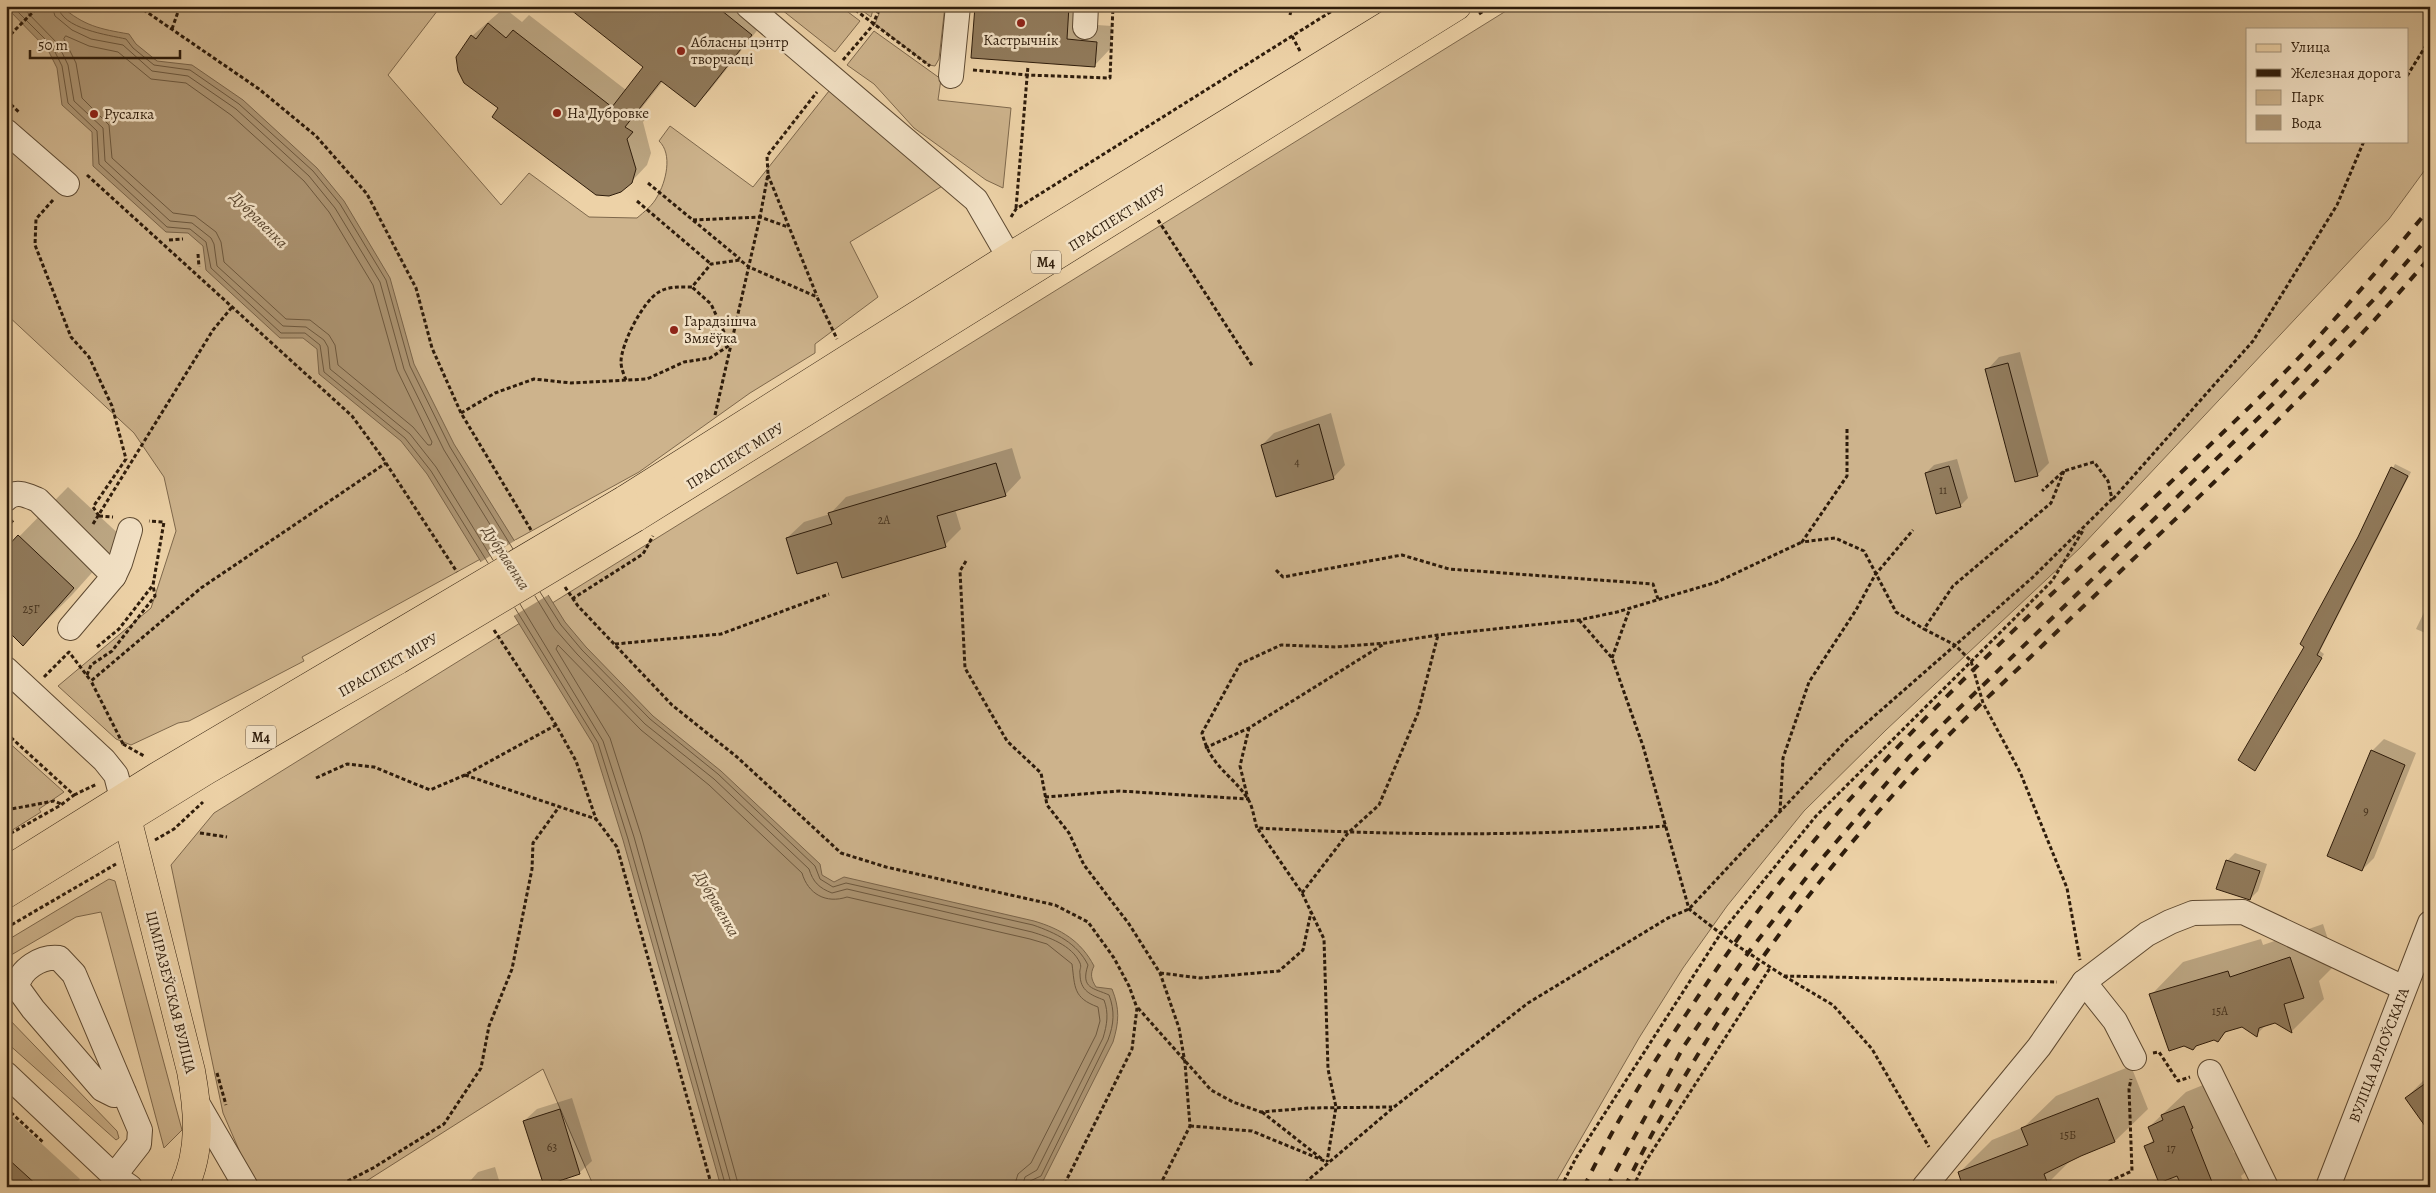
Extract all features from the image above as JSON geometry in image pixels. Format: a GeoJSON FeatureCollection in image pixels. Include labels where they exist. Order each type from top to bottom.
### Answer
{"type":"FeatureCollection","features":[{"type":"Feature","properties":{"kind":"main road","name":"ПРАСПЕКТ МІРУ"},"geometry":{"type":"LineString","coordinates":[[638,517],[1009,256],[1418,6]]}},
{"type":"Feature","properties":{"kind":"main road","name":"ПРАСПЕКТ МІРУ"},"geometry":{"type":"LineString","coordinates":[[6,871],[281,726],[392,651],[638,517],[1457,6]]}},
{"type":"Feature","properties":{"kind":"main road","name":"ПРАСПЕКТ МІРУ"},"geometry":{"type":"LineString","coordinates":[[6,894],[125,809]]}},
{"type":"Feature","properties":{"kind":"main road","name":"ЦІМІРАЗЕЎСКАЯ ВУЛІЦА"},"geometry":{"type":"LineString","coordinates":[[125,809],[191,1071],[196,1101],[198,1129],[195,1153],[184,1187]]}},
{"type":"Feature","properties":{"kind":"street"},"geometry":{"type":"LineString","coordinates":[[748,6],[976,200],[1009,256]]}},
{"type":"Feature","properties":{"kind":"street"},"geometry":{"type":"LineString","coordinates":[[951,76],[958,6]]}},
{"type":"Feature","properties":{"kind":"street"},"geometry":{"type":"LineString","coordinates":[[6,131],[67,184]]}},
{"type":"Feature","properties":{"kind":"street"},"geometry":{"type":"LineString","coordinates":[[6,499],[10,495],[23,493],[38,500],[114,576]]}},
{"type":"Feature","properties":{"kind":"street"},"geometry":{"type":"LineString","coordinates":[[70,628],[114,576],[130,530]]}},
{"type":"Feature","properties":{"kind":"street"},"geometry":{"type":"LineString","coordinates":[[6,669],[104,760],[116,775],[125,809]]}},
{"type":"Feature","properties":{"kind":"street"},"geometry":{"type":"LineString","coordinates":[[1924,1187],[1945,1176],[2084,982],[2147,934],[2193,913],[2209,911],[2243,912],[2404,988]]}},
{"type":"Feature","properties":{"kind":"street","name":"ВУЛІЦА АРЛОЎСКАГА"},"geometry":{"type":"LineString","coordinates":[[2328,1187],[2404,988],[2425,951],[2430,923]]}},
{"type":"Feature","properties":{"kind":"street"},"geometry":{"type":"LineString","coordinates":[[6,1074],[122,1182],[139,1144],[140,1130],[124,1092],[74,974],[59,958],[51,957],[31,965],[18,976],[17,987],[102,1089],[114,1095],[124,1092]]}},
{"type":"Feature","properties":{"kind":"street"},"geometry":{"type":"LineString","coordinates":[[2084,982],[2115,1021],[2134,1058]]}},
{"type":"Feature","properties":{"kind":"street"},"geometry":{"type":"LineString","coordinates":[[2210,1072],[2266,1187]]}},
{"type":"Feature","properties":{"kind":"street"},"geometry":{"type":"LineString","coordinates":[[196,1101],[246,1187]]}},
{"type":"Feature","properties":{"kind":"path"},"geometry":{"type":"LineString","coordinates":[[6,39],[39,6]]}},
{"type":"Feature","properties":{"kind":"path"},"geometry":{"type":"LineString","coordinates":[[138,6],[259,89],[316,136],[367,194],[416,288],[432,348],[461,414],[532,532]]}},
{"type":"Feature","properties":{"kind":"path"},"geometry":{"type":"LineString","coordinates":[[172,29],[180,6]]}},
{"type":"Feature","properties":{"kind":"path"},"geometry":{"type":"LineString","coordinates":[[850,6],[873,25]]}},
{"type":"Feature","properties":{"kind":"path"},"geometry":{"type":"LineString","coordinates":[[767,156],[830,75],[873,25],[880,6]]}},
{"type":"Feature","properties":{"kind":"path"},"geometry":{"type":"LineString","coordinates":[[1027,75],[1110,78],[1113,6]]}},
{"type":"Feature","properties":{"kind":"path"},"geometry":{"type":"LineString","coordinates":[[1290,15],[1292,6]]}},
{"type":"Feature","properties":{"kind":"path"},"geometry":{"type":"LineString","coordinates":[[1292,36],[1300,51]]}},
{"type":"Feature","properties":{"kind":"path"},"geometry":{"type":"LineString","coordinates":[[2408,74],[2430,40]]}},
{"type":"Feature","properties":{"kind":"path"},"geometry":{"type":"LineString","coordinates":[[1016,209],[1028,66]]}},
{"type":"Feature","properties":{"kind":"path"},"geometry":{"type":"LineString","coordinates":[[1300,1187],[1394,1106],[1528,1003],[1668,918],[1689,909],[1847,740],[2032,578],[2112,500],[2252,341],[2338,205],[2364,142]]}},
{"type":"Feature","properties":{"kind":"path"},"geometry":{"type":"LineString","coordinates":[[715,416],[760,217],[768,174],[766,149]]}},
{"type":"Feature","properties":{"kind":"path"},"geometry":{"type":"LineString","coordinates":[[768,174],[817,297],[840,344]]}},
{"type":"Feature","properties":{"kind":"path"},"geometry":{"type":"LineString","coordinates":[[648,183],[749,267],[817,297]]}},
{"type":"Feature","properties":{"kind":"path"},"geometry":{"type":"LineString","coordinates":[[67,184],[36,219],[35,245],[71,337],[89,357],[112,406],[126,459],[93,507],[98,516],[213,330],[232,307]]}},
{"type":"Feature","properties":{"kind":"path"},"geometry":{"type":"LineString","coordinates":[[637,201],[711,264]]}},
{"type":"Feature","properties":{"kind":"path"},"geometry":{"type":"LineString","coordinates":[[1154,213],[1253,367]]}},
{"type":"Feature","properties":{"kind":"path"},"geometry":{"type":"LineString","coordinates":[[693,220],[760,217],[788,227]]}},
{"type":"Feature","properties":{"kind":"path"},"geometry":{"type":"LineString","coordinates":[[169,240],[183,239]]}},
{"type":"Feature","properties":{"kind":"path"},"geometry":{"type":"LineString","coordinates":[[198,254],[199,266]]}},
{"type":"Feature","properties":{"kind":"path"},"geometry":{"type":"LineString","coordinates":[[692,286],[711,264],[740,260]]}},
{"type":"Feature","properties":{"kind":"path"},"geometry":{"type":"LineString","coordinates":[[626,380],[620,363],[624,346],[647,303],[658,292],[671,287],[692,286],[711,304],[730,345]]}},
{"type":"Feature","properties":{"kind":"path"},"geometry":{"type":"LineString","coordinates":[[461,414],[495,393],[534,379],[571,383],[647,379],[684,362],[710,358],[730,345]]}},
{"type":"Feature","properties":{"kind":"path"},"geometry":{"type":"LineString","coordinates":[[1802,542],[1847,476],[1847,429]]}},
{"type":"Feature","properties":{"kind":"path"},"geometry":{"type":"LineString","coordinates":[[2042,491],[2064,471],[2094,462],[2108,481],[2112,500]]}},
{"type":"Feature","properties":{"kind":"path"},"geometry":{"type":"LineString","coordinates":[[91,681],[201,588],[386,463]]}},
{"type":"Feature","properties":{"kind":"path"},"geometry":{"type":"LineString","coordinates":[[1924,629],[1953,586],[2051,503],[2064,471]]}},
{"type":"Feature","properties":{"kind":"path"},"geometry":{"type":"LineString","coordinates":[[572,599],[643,554],[638,517]]}},
{"type":"Feature","properties":{"kind":"path"},"geometry":{"type":"LineString","coordinates":[[1561,1187],[1581,1150],[1721,933],[1816,816],[2052,581],[2086,525]]}},
{"type":"Feature","properties":{"kind":"path"},"geometry":{"type":"LineString","coordinates":[[1780,813],[1783,758],[1809,682],[1856,610],[1876,575],[1913,530]]}},
{"type":"Feature","properties":{"kind":"path"},"geometry":{"type":"LineString","coordinates":[[1248,799],[1213,761],[1205,748],[1202,734],[1240,664],[1280,645],[1336,647],[1386,643],[1438,635],[1579,620],[1630,608],[1717,582],[1802,542],[1835,538],[1864,551],[1896,612],[1955,645],[1971,661],[1983,703],[2020,772],[2067,888],[2084,982],[1784,976]]}},
{"type":"Feature","properties":{"kind":"path"},"geometry":{"type":"LineString","coordinates":[[1276,570],[1283,577],[1402,555],[1449,569],[1653,584],[1658,599]]}},
{"type":"Feature","properties":{"kind":"path"},"geometry":{"type":"LineString","coordinates":[[966,561],[960,571],[965,668],[1007,741],[1040,773],[1047,805],[1069,833],[1084,865],[1129,924],[1160,974],[1179,1028],[1185,1062],[1190,1126],[1159,1187]]}},
{"type":"Feature","properties":{"kind":"path"},"geometry":{"type":"LineString","coordinates":[[562,582],[572,599],[672,705],[737,757],[841,853],[886,867],[1055,905],[1088,922],[1114,958],[1129,986],[1137,1008],[1211,1090],[1233,1102],[1261,1112],[1327,1162]]}},
{"type":"Feature","properties":{"kind":"path"},"geometry":{"type":"LineString","coordinates":[[87,675],[91,665],[112,651],[155,596],[153,584]]}},
{"type":"Feature","properties":{"kind":"path"},"geometry":{"type":"LineString","coordinates":[[614,644],[721,634],[829,594]]}},
{"type":"Feature","properties":{"kind":"path"},"geometry":{"type":"LineString","coordinates":[[1612,658],[1630,608]]}},
{"type":"Feature","properties":{"kind":"path"},"geometry":{"type":"LineString","coordinates":[[1579,620],[1612,658],[1643,746],[1689,909],[1770,968],[1833,1005],[1872,1049],[1945,1176]]}},
{"type":"Feature","properties":{"kind":"path"},"geometry":{"type":"LineString","coordinates":[[1302,892],[1348,833],[1379,805],[1418,713],[1438,635]]}},
{"type":"Feature","properties":{"kind":"path"},"geometry":{"type":"LineString","coordinates":[[1205,748],[1249,728],[1386,643]]}},
{"type":"Feature","properties":{"kind":"path"},"geometry":{"type":"LineString","coordinates":[[42,680],[69,652],[91,681],[123,744]]}},
{"type":"Feature","properties":{"kind":"path"},"geometry":{"type":"LineString","coordinates":[[316,778],[347,764],[374,767],[430,790],[465,775],[556,725]]}},
{"type":"Feature","properties":{"kind":"path"},"geometry":{"type":"LineString","coordinates":[[1249,728],[1240,766],[1257,828],[1302,892],[1324,939],[1328,1069],[1336,1107],[1327,1162]]}},
{"type":"Feature","properties":{"kind":"path"},"geometry":{"type":"LineString","coordinates":[[6,733],[74,794],[61,805],[6,836]]}},
{"type":"Feature","properties":{"kind":"path"},"geometry":{"type":"LineString","coordinates":[[465,775],[596,819]]}},
{"type":"Feature","properties":{"kind":"path"},"geometry":{"type":"LineString","coordinates":[[1045,797],[1120,790],[1248,799]]}},
{"type":"Feature","properties":{"kind":"path"},"geometry":{"type":"LineString","coordinates":[[6,928],[174,829],[209,798]]}},
{"type":"Feature","properties":{"kind":"path"},"geometry":{"type":"LineString","coordinates":[[6,810],[54,801],[61,805]]}},
{"type":"Feature","properties":{"kind":"path"},"geometry":{"type":"LineString","coordinates":[[336,1187],[373,1168],[444,1124],[481,1068],[489,1026],[512,969],[532,869],[533,843],[559,807]]}},
{"type":"Feature","properties":{"kind":"path"},"geometry":{"type":"LineString","coordinates":[[1257,828],[1348,833],[1490,834],[1603,831],[1666,826]]}},
{"type":"Feature","properties":{"kind":"path"},"geometry":{"type":"LineString","coordinates":[[200,833],[227,837]]}},
{"type":"Feature","properties":{"kind":"path"},"geometry":{"type":"LineString","coordinates":[[1160,974],[1200,978],[1279,971],[1303,950],[1311,911]]}},
{"type":"Feature","properties":{"kind":"path"},"geometry":{"type":"LineString","coordinates":[[1633,1187],[1644,1164],[1770,968]]}},
{"type":"Feature","properties":{"kind":"path"},"geometry":{"type":"LineString","coordinates":[[1063,1187],[1132,1049],[1137,1008]]}},
{"type":"Feature","properties":{"kind":"path"},"geometry":{"type":"LineString","coordinates":[[2097,1187],[2132,1171],[2129,1089],[2134,1058],[2159,1052],[2178,1081],[2210,1072]]}},
{"type":"Feature","properties":{"kind":"path"},"geometry":{"type":"LineString","coordinates":[[1261,1112],[1336,1107],[1394,1106]]}},
{"type":"Feature","properties":{"kind":"path"},"geometry":{"type":"LineString","coordinates":[[1190,1126],[1252,1131],[1327,1162]]}},
{"type":"Feature","properties":{"kind":"green space"},"geometry":{"type":"Polygon","coordinates":[[[6,6],[441,6],[388,75],[501,205],[529,173],[589,217],[637,218],[653,203],[663,184],[667,160],[666,153],[659,141],[670,126],[753,187],[829,91],[944,185],[850,242],[878,297],[815,344],[815,353],[750,393],[639,472],[302,657],[304,661],[189,721],[178,723],[131,745],[116,739],[58,686],[151,608],[176,531],[164,477],[134,433],[6,314],[6,121],[9,117],[6,114],[6,6]]]}},
{"type":"Feature","properties":{"kind":"green space"},"geometry":{"type":"Polygon","coordinates":[[[777,6],[840,6],[860,21],[835,52],[777,6]]]}},
{"type":"Feature","properties":{"kind":"green space"},"geometry":{"type":"Polygon","coordinates":[[[856,6],[874,6],[871,17],[856,6]]]}},
{"type":"Feature","properties":{"kind":"green space"},"geometry":{"type":"Polygon","coordinates":[[[882,6],[945,6],[939,59],[935,66],[929,65],[875,24],[882,6]]]}},
{"type":"Feature","properties":{"kind":"green space"},"geometry":{"type":"Polygon","coordinates":[[[1514,6],[2430,6],[2430,163],[2389,219],[2080,548],[1886,730],[1804,811],[1727,906],[1683,968],[1639,1038],[1553,1187],[594,1187],[543,1069],[357,1187],[255,1187],[223,1113],[171,865],[214,813],[1514,6]]]}},
{"type":"Feature","properties":{"kind":"green space"},"geometry":{"type":"Polygon","coordinates":[[[874,31],[941,79],[938,100],[1011,108],[1003,188],[986,180],[914,128],[874,84],[847,65],[874,31]]]}},
{"type":"Feature","properties":{"kind":"green space"},"geometry":{"type":"Polygon","coordinates":[[[6,740],[64,792],[39,809],[41,812],[6,834],[6,740]]]}},
{"type":"Feature","properties":{"kind":"green space"},"geometry":{"type":"Polygon","coordinates":[[[109,879],[115,881],[182,1130],[164,1148],[101,912],[76,917],[6,958],[6,941],[109,879]]]}},
{"type":"Feature","properties":{"kind":"green space"},"geometry":{"type":"Polygon","coordinates":[[[6,1016],[117,1131],[119,1138],[116,1140],[6,1042],[6,1016]]]}},
{"type":"Feature","properties":{"kind":"water","name":"Дубравенка"},"geometry":{"type":"Polygon","coordinates":[[[61,6],[77,18],[93,26],[129,34],[136,44],[157,61],[192,65],[243,100],[317,168],[344,201],[390,278],[414,364],[454,444],[565,622],[586,647],[653,716],[721,771],[820,864],[822,875],[834,882],[844,877],[1034,921],[1053,928],[1069,937],[1089,957],[1094,966],[1092,977],[1096,987],[1112,989],[1115,996],[1118,1016],[1116,1028],[1113,1042],[1043,1181],[1036,1182],[1031,1187],[721,1187],[623,840],[593,744],[427,474],[401,441],[319,374],[317,349],[303,338],[280,338],[206,270],[203,246],[188,233],[166,232],[93,166],[92,132],[62,105],[57,68],[48,50],[6,7],[61,6]]]}},
{"type":"Feature","properties":{"kind":"pier"},"geometry":{"type":"Polygon","coordinates":[[[516,540],[550,594],[512,617],[479,563],[516,540]]]}},
{"type":"Feature","properties":{"kind":"building"},"geometry":{"type":"Polygon","coordinates":[[[566,6],[716,6],[752,35],[695,107],[661,81],[625,127],[633,132],[627,139],[636,169],[632,183],[621,192],[609,196],[596,195],[492,117],[498,108],[464,83],[458,71],[456,57],[471,35],[476,39],[488,23],[506,38],[513,30],[612,107],[643,67],[566,6]]]}},
{"type":"Feature","properties":{"kind":"building","name":"Кастрычнік"},"geometry":{"type":"Polygon","coordinates":[[[975,6],[1069,6],[1067,39],[1097,42],[1095,67],[971,58],[975,6]]]}},
{"type":"Feature","properties":{"kind":"building"},"geometry":{"type":"Polygon","coordinates":[[[2008,363],[2038,476],[2015,482],[1985,369],[2008,363]]]}},
{"type":"Feature","properties":{"kind":"building"},"geometry":{"type":"Polygon","coordinates":[[[1319,424],[1334,479],[1276,497],[1261,445],[1319,424]]]}},
{"type":"Feature","properties":{"kind":"building"},"geometry":{"type":"Polygon","coordinates":[[[996,463],[1006,496],[937,516],[946,547],[842,578],[837,562],[797,574],[786,538],[832,524],[828,513],[996,463]]]}},
{"type":"Feature","properties":{"kind":"building"},"geometry":{"type":"Polygon","coordinates":[[[1949,466],[1961,507],[1936,514],[1925,473],[1949,466]]]}},
{"type":"Feature","properties":{"kind":"building"},"geometry":{"type":"Polygon","coordinates":[[[2391,467],[2408,476],[2317,655],[2322,658],[2255,771],[2238,760],[2304,647],[2300,644],[2358,537],[2391,467]]]}},
{"type":"Feature","properties":{"kind":"building"},"geometry":{"type":"Polygon","coordinates":[[[18,535],[74,588],[23,646],[6,629],[6,548],[18,535]]]}},
{"type":"Feature","properties":{"kind":"building"},"geometry":{"type":"Polygon","coordinates":[[[2371,750],[2405,765],[2362,871],[2327,856],[2371,750]]]}},
{"type":"Feature","properties":{"kind":"building"},"geometry":{"type":"Polygon","coordinates":[[[2226,860],[2260,871],[2250,900],[2216,889],[2226,860]]]}},
{"type":"Feature","properties":{"kind":"building"},"geometry":{"type":"Polygon","coordinates":[[[2290,957],[2304,998],[2284,1004],[2292,1033],[2275,1023],[2259,1028],[2257,1037],[2242,1027],[2225,1032],[2218,1042],[2214,1040],[2196,1046],[2193,1050],[2184,1046],[2169,1051],[2149,994],[2228,971],[2230,977],[2290,957]]]}},
{"type":"Feature","properties":{"kind":"building"},"geometry":{"type":"Polygon","coordinates":[[[2430,1080],[2430,1133],[2405,1098],[2430,1080]]]}},
{"type":"Feature","properties":{"kind":"building"},"geometry":{"type":"Polygon","coordinates":[[[2098,1098],[2115,1142],[2044,1174],[2049,1187],[1963,1187],[1958,1172],[2028,1145],[2021,1128],[2098,1098]]]}},
{"type":"Feature","properties":{"kind":"building"},"geometry":{"type":"Polygon","coordinates":[[[2184,1106],[2214,1187],[2182,1187],[2177,1176],[2159,1183],[2144,1146],[2154,1142],[2148,1127],[2163,1120],[2161,1115],[2184,1106]]]}},
{"type":"Feature","properties":{"kind":"building"},"geometry":{"type":"Polygon","coordinates":[[[560,1109],[580,1174],[544,1186],[523,1121],[560,1109]]]}},
{"type":"Feature","properties":{"kind":"building"},"geometry":{"type":"Polygon","coordinates":[[[6,1157],[39,1187],[6,1187],[6,1157]]]}},
{"type":"Feature","properties":{"kind":"railway"},"geometry":{"type":"LineString","coordinates":[[1584,1187],[1632,1098],[1713,975],[1752,919],[1794,865],[1849,801],[1965,679],[2290,367],[2351,300],[2430,208]]}},
{"type":"Feature","properties":{"kind":"railway"},"geometry":{"type":"LineString","coordinates":[[1607,1187],[1684,1046],[1748,953],[1813,869],[1909,757],[2279,398],[2381,292],[2430,235]]}},
{"type":"Feature","properties":{"kind":"railway"},"geometry":{"type":"LineString","coordinates":[[1625,1187],[1656,1126],[1690,1067],[1727,1009],[1807,898],[1895,793],[1979,705],[2193,503],[2291,407],[2385,308],[2430,257]]}},
{"type":"Feature","properties":{"kind":"place","name":"Кастрычнік"},"geometry":{"type":"Point","coordinates":[1021,23]}},
{"type":"Feature","properties":{"kind":"place","name":"Абласны цэнтр творчасці"},"geometry":{"type":"Point","coordinates":[681,51]}},
{"type":"Feature","properties":{"kind":"place","name":"На Дубровке"},"geometry":{"type":"Point","coordinates":[557,113]}},
{"type":"Feature","properties":{"kind":"place","name":"Русалка"},"geometry":{"type":"Point","coordinates":[94,114]}},
{"type":"Feature","properties":{"kind":"place","name":"Гарадзішча Змяёўка"},"geometry":{"type":"Point","coordinates":[674,330]}}]}
